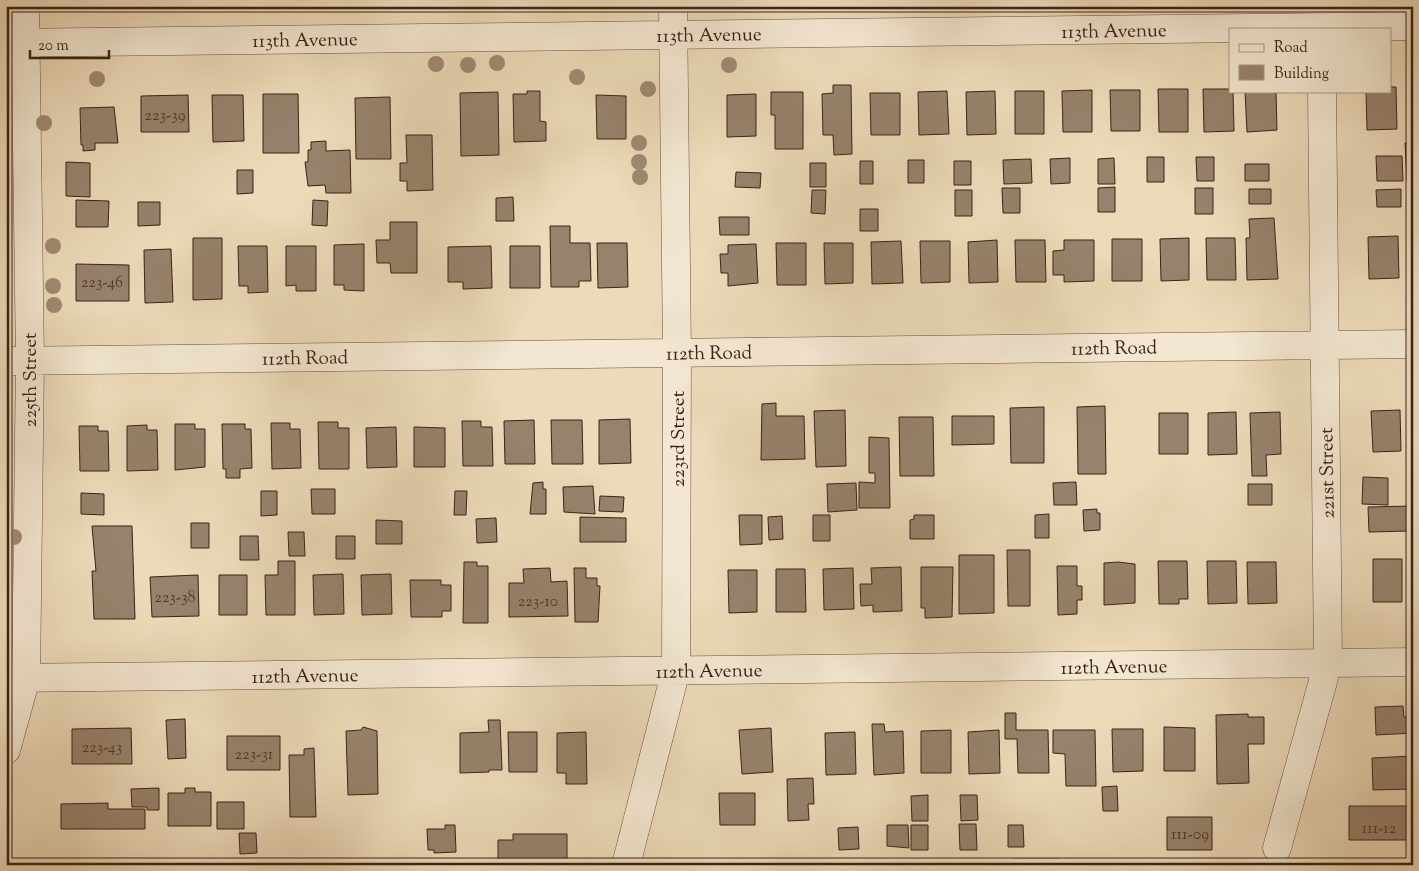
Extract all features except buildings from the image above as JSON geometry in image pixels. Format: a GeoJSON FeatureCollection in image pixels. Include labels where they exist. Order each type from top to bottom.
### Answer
{"type":"FeatureCollection","features":[{"type":"Feature","properties":{"kind":"street","name":"225th Street"},"geometry":{"type":"LineString","coordinates":[[6,750],[16,678],[18,360],[16,42],[26,6]]}},
{"type":"Feature","properties":{"kind":"street","name":"223rd Street"},"geometry":{"type":"LineString","coordinates":[[626,865],[676,670],[677,352],[673,6]]}},
{"type":"Feature","properties":{"kind":"street","name":"113th Avenue"},"geometry":{"type":"LineString","coordinates":[[16,42],[674,35],[1321,21],[1413,26]]}},
{"type":"Feature","properties":{"kind":"street","name":"221st Street"},"geometry":{"type":"LineString","coordinates":[[1277,848],[1328,663],[1322,92]]}},
{"type":"Feature","properties":{"kind":"street","name":"112th Road"},"geometry":{"type":"LineString","coordinates":[[18,360],[1413,344]]}},
{"type":"Feature","properties":{"kind":"street","name":"112th Avenue"},"geometry":{"type":"LineString","coordinates":[[16,678],[1413,662]]}},
{"type":"Feature","properties":{"kind":"shaded area"},"geometry":{"type":"Polygon","coordinates":[[[6,84],[10,84],[10,119],[13,122],[11,178],[6,178],[6,84]]]}}]}
